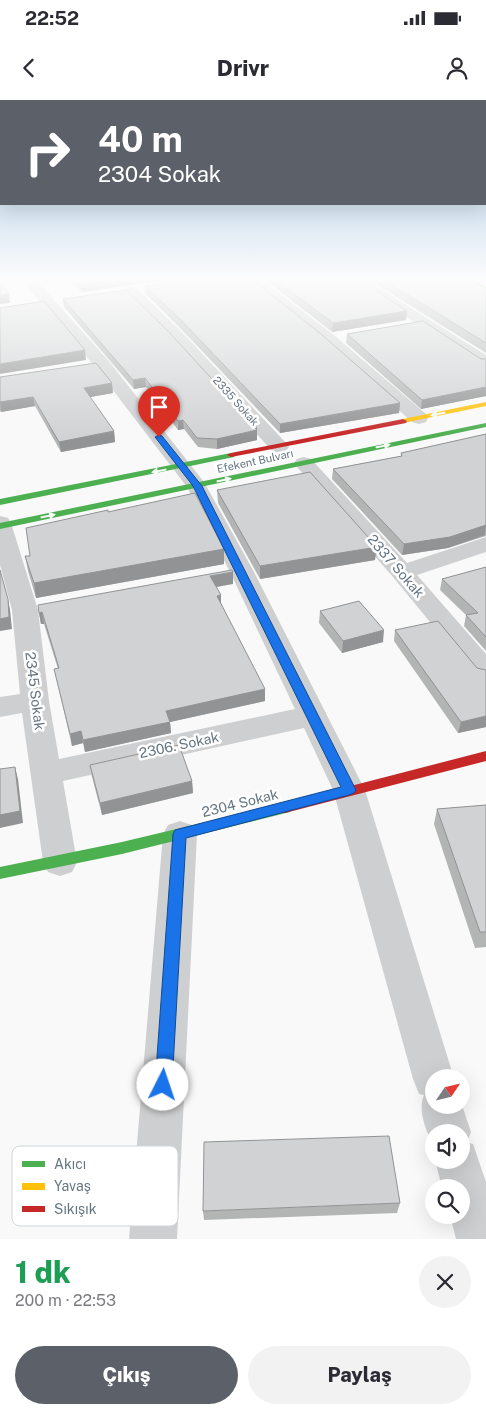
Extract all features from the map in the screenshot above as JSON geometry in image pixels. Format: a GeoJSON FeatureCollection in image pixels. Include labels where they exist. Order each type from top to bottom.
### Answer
{"type":"FeatureCollection","features":[{"type":"Feature","properties":{"kind":"street"},"geometry":{"type":"LineString","coordinates":[[74,332],[102,364],[189,476],[231,572],[311,716],[349,790],[431,1069]]}},
{"type":"Feature","properties":{"kind":"street","name":"2335 Sokak"},"geometry":{"type":"LineString","coordinates":[[173,332],[279,447]]}},
{"type":"Feature","properties":{"kind":"street"},"geometry":{"type":"LineString","coordinates":[[320,332],[419,418]]}},
{"type":"Feature","properties":{"kind":"street"},"geometry":{"type":"LineString","coordinates":[[440,332],[486,362]]}},
{"type":"Feature","properties":{"kind":"street"},"geometry":{"type":"LineString","coordinates":[[329,339],[348,336]]}},
{"type":"Feature","properties":{"kind":"street"},"geometry":{"type":"LineString","coordinates":[[83,367],[102,364]]}},
{"type":"Feature","properties":{"kind":"street","name":"Efekent Bulvarı"},"geometry":{"type":"LineString","coordinates":[[0,519],[189,476],[279,447],[486,404]]}},
{"type":"Feature","properties":{"kind":"street","name":"Efekent Bulvarı"},"geometry":{"type":"LineString","coordinates":[[0,519],[189,476],[304,463],[486,425]]}},
{"type":"Feature","properties":{"kind":"street","name":"2337 Sokak"},"geometry":{"type":"LineString","coordinates":[[304,463],[402,572],[486,672]]}},
{"type":"Feature","properties":{"kind":"street","name":"2345 Sokak"},"geometry":{"type":"LineString","coordinates":[[0,519],[34,608],[35,701],[60,862]]}},
{"type":"Feature","properties":{"kind":"street"},"geometry":{"type":"LineString","coordinates":[[402,572],[486,544]]}},
{"type":"Feature","properties":{"kind":"street"},"geometry":{"type":"LineString","coordinates":[[0,707],[35,701]]}},
{"type":"Feature","properties":{"kind":"street","name":"2306. Sokak"},"geometry":{"type":"LineString","coordinates":[[46,773],[311,716]]}},
{"type":"Feature","properties":{"kind":"street","name":"2304 Sokak"},"geometry":{"type":"LineString","coordinates":[[0,873],[60,862],[180,834],[486,756]]}},
{"type":"Feature","properties":{"kind":"street"},"geometry":{"type":"LineString","coordinates":[[159,1146],[180,834]]}},
{"type":"Feature","properties":{"kind":"street"},"geometry":{"type":"LineString","coordinates":[[460,1169],[480,1239]]}},
{"type":"Feature","properties":{"kind":"street"},"geometry":{"type":"LineString","coordinates":[[153,1239],[154,1226]]}},
{"type":"Feature","properties":{"kind":"building"},"geometry":{"type":"Polygon","coordinates":[[[0,332],[70,332],[85,350],[0,364],[0,332]]]}},
{"type":"Feature","properties":{"kind":"building"},"geometry":{"type":"Polygon","coordinates":[[[92,332],[169,332],[257,430],[217,439],[197,438],[183,420],[178,421],[145,378],[133,380],[92,332]]]}},
{"type":"Feature","properties":{"kind":"building"},"geometry":{"type":"Polygon","coordinates":[[[193,332],[318,332],[400,403],[280,424],[193,332]]]}},
{"type":"Feature","properties":{"kind":"building"},"geometry":{"type":"Polygon","coordinates":[[[358,332],[440,332],[481,359],[486,359],[486,387],[422,400],[347,334],[358,332]]]}},
{"type":"Feature","properties":{"kind":"building"},"geometry":{"type":"Polygon","coordinates":[[[468,332],[486,332],[486,343],[468,332]]]}},
{"type":"Feature","properties":{"kind":"building"},"geometry":{"type":"Polygon","coordinates":[[[96,363],[112,383],[84,388],[114,431],[59,442],[33,397],[0,402],[0,377],[96,363]]]}},
{"type":"Feature","properties":{"kind":"building"},"geometry":{"type":"Polygon","coordinates":[[[486,434],[486,525],[450,537],[404,544],[333,469],[402,456],[401,453],[486,434]]]}},
{"type":"Feature","properties":{"kind":"building"},"geometry":{"type":"Polygon","coordinates":[[[310,472],[377,547],[260,566],[217,490],[310,472]]]}},
{"type":"Feature","properties":{"kind":"building"},"geometry":{"type":"Polygon","coordinates":[[[195,493],[224,549],[34,583],[25,556],[30,556],[26,528],[195,493]]]}},
{"type":"Feature","properties":{"kind":"building"},"geometry":{"type":"Polygon","coordinates":[[[486,567],[486,637],[466,615],[478,613],[442,579],[486,567]]]}},
{"type":"Feature","properties":{"kind":"building"},"geometry":{"type":"Polygon","coordinates":[[[0,570],[8,599],[9,617],[0,619],[0,570]]]}},
{"type":"Feature","properties":{"kind":"building"},"geometry":{"type":"Polygon","coordinates":[[[232,570],[233,572],[210,576],[221,595],[217,596],[265,689],[166,711],[170,722],[83,740],[81,731],[70,734],[54,669],[59,668],[42,612],[39,613],[38,605],[232,570]]]}},
{"type":"Feature","properties":{"kind":"building"},"geometry":{"type":"Polygon","coordinates":[[[359,601],[384,630],[343,641],[320,611],[359,601]]]}},
{"type":"Feature","properties":{"kind":"building"},"geometry":{"type":"Polygon","coordinates":[[[438,621],[477,668],[486,670],[486,716],[461,722],[395,630],[438,621]]]}},
{"type":"Feature","properties":{"kind":"building"},"geometry":{"type":"Polygon","coordinates":[[[179,745],[192,781],[100,803],[90,765],[179,745]]]}},
{"type":"Feature","properties":{"kind":"building"},"geometry":{"type":"Polygon","coordinates":[[[15,767],[20,811],[0,815],[0,769],[15,767]]]}},
{"type":"Feature","properties":{"kind":"building"},"geometry":{"type":"Polygon","coordinates":[[[486,805],[486,932],[480,932],[437,809],[486,805]]]}},
{"type":"Feature","properties":{"kind":"building"},"geometry":{"type":"Polygon","coordinates":[[[389,1136],[400,1203],[203,1211],[204,1142],[389,1136]]]}},
{"type":"Feature","properties":{"kind":"traffic: fast"},"geometry":{"type":"LineString","coordinates":[[0,526],[486,425]]}},
{"type":"Feature","properties":{"kind":"traffic: fast"},"geometry":{"type":"LineString","coordinates":[[0,502],[231,455]]}},
{"type":"Feature","properties":{"kind":"traffic: fast"},"geometry":{"type":"LineString","coordinates":[[0,873],[122,848],[285,808]]}},
{"type":"Feature","properties":{"kind":"traffic: slow"},"geometry":{"type":"LineString","coordinates":[[403,421],[486,404]]}},
{"type":"Feature","properties":{"kind":"traffic: jam"},"geometry":{"type":"LineString","coordinates":[[231,455],[403,421]]}},
{"type":"Feature","properties":{"kind":"traffic: jam"},"geometry":{"type":"LineString","coordinates":[[285,808],[486,756]]}},
{"type":"Feature","properties":{"kind":"route"},"geometry":{"type":"LineString","coordinates":[[159,437],[197,486],[241,570],[311,716],[349,790],[180,834],[163,1085]]}}]}
